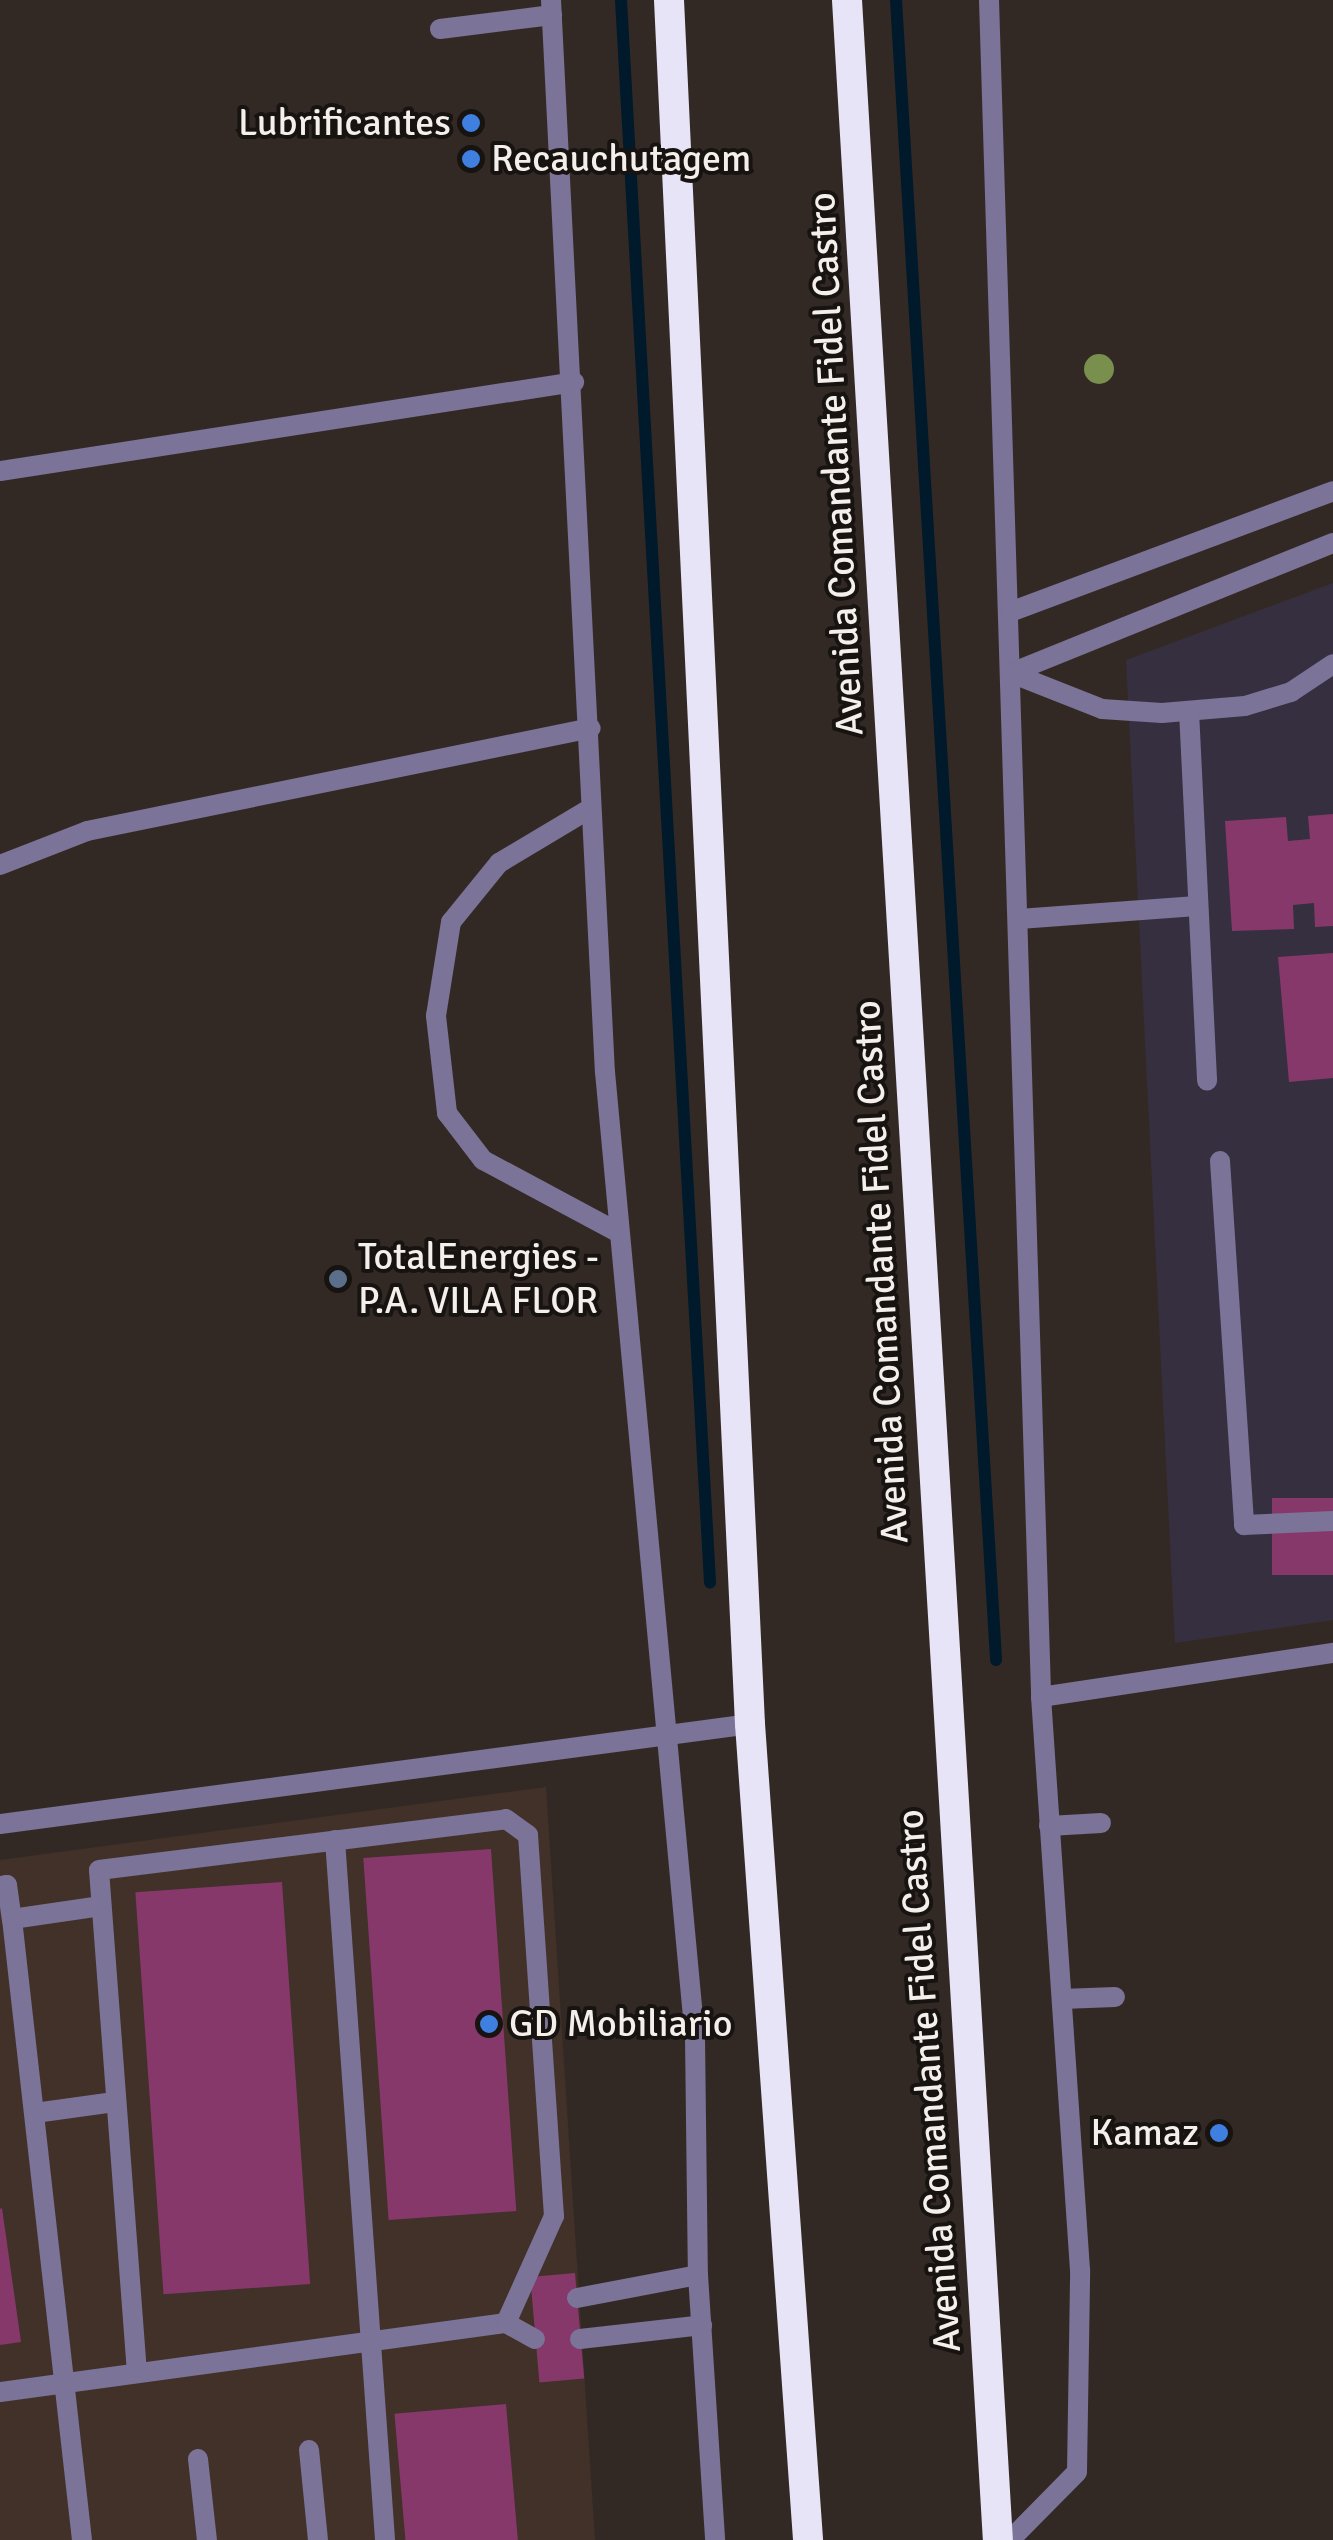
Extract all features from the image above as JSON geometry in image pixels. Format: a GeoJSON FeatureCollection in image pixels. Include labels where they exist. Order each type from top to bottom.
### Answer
{"type":"FeatureCollection","features":[{"type":"Feature","properties":{"kind":"highway"},"geometry":{"type":"LineString","coordinates":[[668,0],[750,1724],[808,2540]]}},
{"type":"Feature","properties":{"kind":"highway","name":"Avenida Comandante Fidel Castro"},"geometry":{"type":"LineString","coordinates":[[848,0],[998,2540]]}},
{"type":"Feature","properties":{"kind":"street"},"geometry":{"type":"LineString","coordinates":[[988,0],[1010,612],[1040,1697],[1080,2270],[1077,2472],[1010,2540]]}},
{"type":"Feature","properties":{"kind":"street"},"geometry":{"type":"LineString","coordinates":[[440,28],[552,8],[591,728],[591,808],[619,1233],[664,1736],[696,2038],[698,2275],[714,2540]]}},
{"type":"Feature","properties":{"kind":"street"},"geometry":{"type":"LineString","coordinates":[[0,471],[574,382]]}},
{"type":"Feature","properties":{"kind":"street"},"geometry":{"type":"LineString","coordinates":[[1010,612],[1333,490]]}},
{"type":"Feature","properties":{"kind":"street"},"geometry":{"type":"LineString","coordinates":[[1011,674],[1333,544]]}},
{"type":"Feature","properties":{"kind":"street"},"geometry":{"type":"LineString","coordinates":[[1011,674],[1102,709],[1189,711],[1290,692],[1333,664]]}},
{"type":"Feature","properties":{"kind":"street"},"geometry":{"type":"LineString","coordinates":[[1189,711],[1207,1081]]}},
{"type":"Feature","properties":{"kind":"street"},"geometry":{"type":"LineString","coordinates":[[0,866],[87,831],[591,728]]}},
{"type":"Feature","properties":{"kind":"street"},"geometry":{"type":"LineString","coordinates":[[591,808],[500,863],[451,922],[436,1016],[447,1113],[483,1160],[619,1233]]}},
{"type":"Feature","properties":{"kind":"street"},"geometry":{"type":"LineString","coordinates":[[1018,919],[1197,906]]}},
{"type":"Feature","properties":{"kind":"street"},"geometry":{"type":"LineString","coordinates":[[1220,1162],[1244,1525],[1333,1521]]}},
{"type":"Feature","properties":{"kind":"street"},"geometry":{"type":"LineString","coordinates":[[1040,1697],[1333,1653]]}},
{"type":"Feature","properties":{"kind":"street"},"geometry":{"type":"LineString","coordinates":[[0,1824],[750,1724]]}},
{"type":"Feature","properties":{"kind":"street"},"geometry":{"type":"LineString","coordinates":[[136,2373],[99,1870],[506,1818],[528,1835],[554,2216],[506,2322]]}},
{"type":"Feature","properties":{"kind":"street"},"geometry":{"type":"LineString","coordinates":[[1050,1826],[1101,1823]]}},
{"type":"Feature","properties":{"kind":"street"},"geometry":{"type":"LineString","coordinates":[[334,1840],[365,2342],[385,2540]]}},
{"type":"Feature","properties":{"kind":"street"},"geometry":{"type":"LineString","coordinates":[[4,1886],[12,1919],[69,2382],[82,2540]]}},
{"type":"Feature","properties":{"kind":"street"},"geometry":{"type":"LineString","coordinates":[[12,1919],[102,1906]]}},
{"type":"Feature","properties":{"kind":"street"},"geometry":{"type":"LineString","coordinates":[[1062,1999],[1115,1997]]}},
{"type":"Feature","properties":{"kind":"street"},"geometry":{"type":"LineString","coordinates":[[35,2113],[114,2102]]}},
{"type":"Feature","properties":{"kind":"street"},"geometry":{"type":"LineString","coordinates":[[577,2298],[698,2275]]}},
{"type":"Feature","properties":{"kind":"street"},"geometry":{"type":"LineString","coordinates":[[0,2392],[506,2322],[535,2339]]}},
{"type":"Feature","properties":{"kind":"street"},"geometry":{"type":"LineString","coordinates":[[580,2339],[702,2324]]}},
{"type":"Feature","properties":{"kind":"street"},"geometry":{"type":"LineString","coordinates":[[309,2450],[318,2540]]}},
{"type":"Feature","properties":{"kind":"street"},"geometry":{"type":"LineString","coordinates":[[198,2459],[207,2540]]}},
{"type":"Feature","properties":{"kind":"shaded area"},"geometry":{"type":"Polygon","coordinates":[[[1333,583],[1333,1620],[1175,1643],[1126,660],[1333,583]]]}},
{"type":"Feature","properties":{"kind":"shaded area"},"geometry":{"type":"Polygon","coordinates":[[[546,1787],[595,2540],[0,2540],[0,1860],[546,1787]]]}},
{"type":"Feature","properties":{"kind":"building"},"geometry":{"type":"Polygon","coordinates":[[[1333,814],[1333,926],[1315,927],[1314,903],[1293,905],[1294,929],[1232,931],[1225,821],[1286,817],[1288,841],[1310,839],[1308,816],[1333,814]]]}},
{"type":"Feature","properties":{"kind":"building"},"geometry":{"type":"Polygon","coordinates":[[[1333,953],[1333,1078],[1289,1082],[1278,957],[1333,953]]]}},
{"type":"Feature","properties":{"kind":"building"},"geometry":{"type":"Polygon","coordinates":[[[1272,1498],[1333,1498],[1333,1575],[1272,1575],[1272,1498]]]}},
{"type":"Feature","properties":{"kind":"building"},"geometry":{"type":"Polygon","coordinates":[[[491,1849],[516,2211],[389,2220],[363,1858],[491,1849]]]}},
{"type":"Feature","properties":{"kind":"building"},"geometry":{"type":"Polygon","coordinates":[[[282,1882],[310,2284],[163,2294],[135,1892],[282,1882]]]}},
{"type":"Feature","properties":{"kind":"building"},"geometry":{"type":"Polygon","coordinates":[[[0,2209],[21,2342],[0,2345],[0,2209]]]}},
{"type":"Feature","properties":{"kind":"building"},"geometry":{"type":"Polygon","coordinates":[[[575,2273],[584,2379],[539,2383],[530,2277],[575,2273]]]}},
{"type":"Feature","properties":{"kind":"building"},"geometry":{"type":"Polygon","coordinates":[[[506,2404],[518,2540],[405,2540],[394,2414],[506,2404]]]}},
{"type":"Feature","properties":{"kind":"waterway"},"geometry":{"type":"LineString","coordinates":[[621,0],[710,1583]]}},
{"type":"Feature","properties":{"kind":"waterway"},"geometry":{"type":"LineString","coordinates":[[896,0],[996,1660]]}},
{"type":"Feature","properties":{"kind":"place","name":"Lubrificantes"},"geometry":{"type":"Point","coordinates":[471,123]}},
{"type":"Feature","properties":{"kind":"place","name":"Recauchutagem"},"geometry":{"type":"Point","coordinates":[471,159]}},
{"type":"Feature","properties":{"kind":"place","name":"TotalEnergies - P.A. VILA FLOR"},"geometry":{"type":"Point","coordinates":[338,1279]}},
{"type":"Feature","properties":{"kind":"place","name":"GD Mobiliario"},"geometry":{"type":"Point","coordinates":[489,2024]}},
{"type":"Feature","properties":{"kind":"place","name":"Kamaz"},"geometry":{"type":"Point","coordinates":[1219,2133]}}]}
